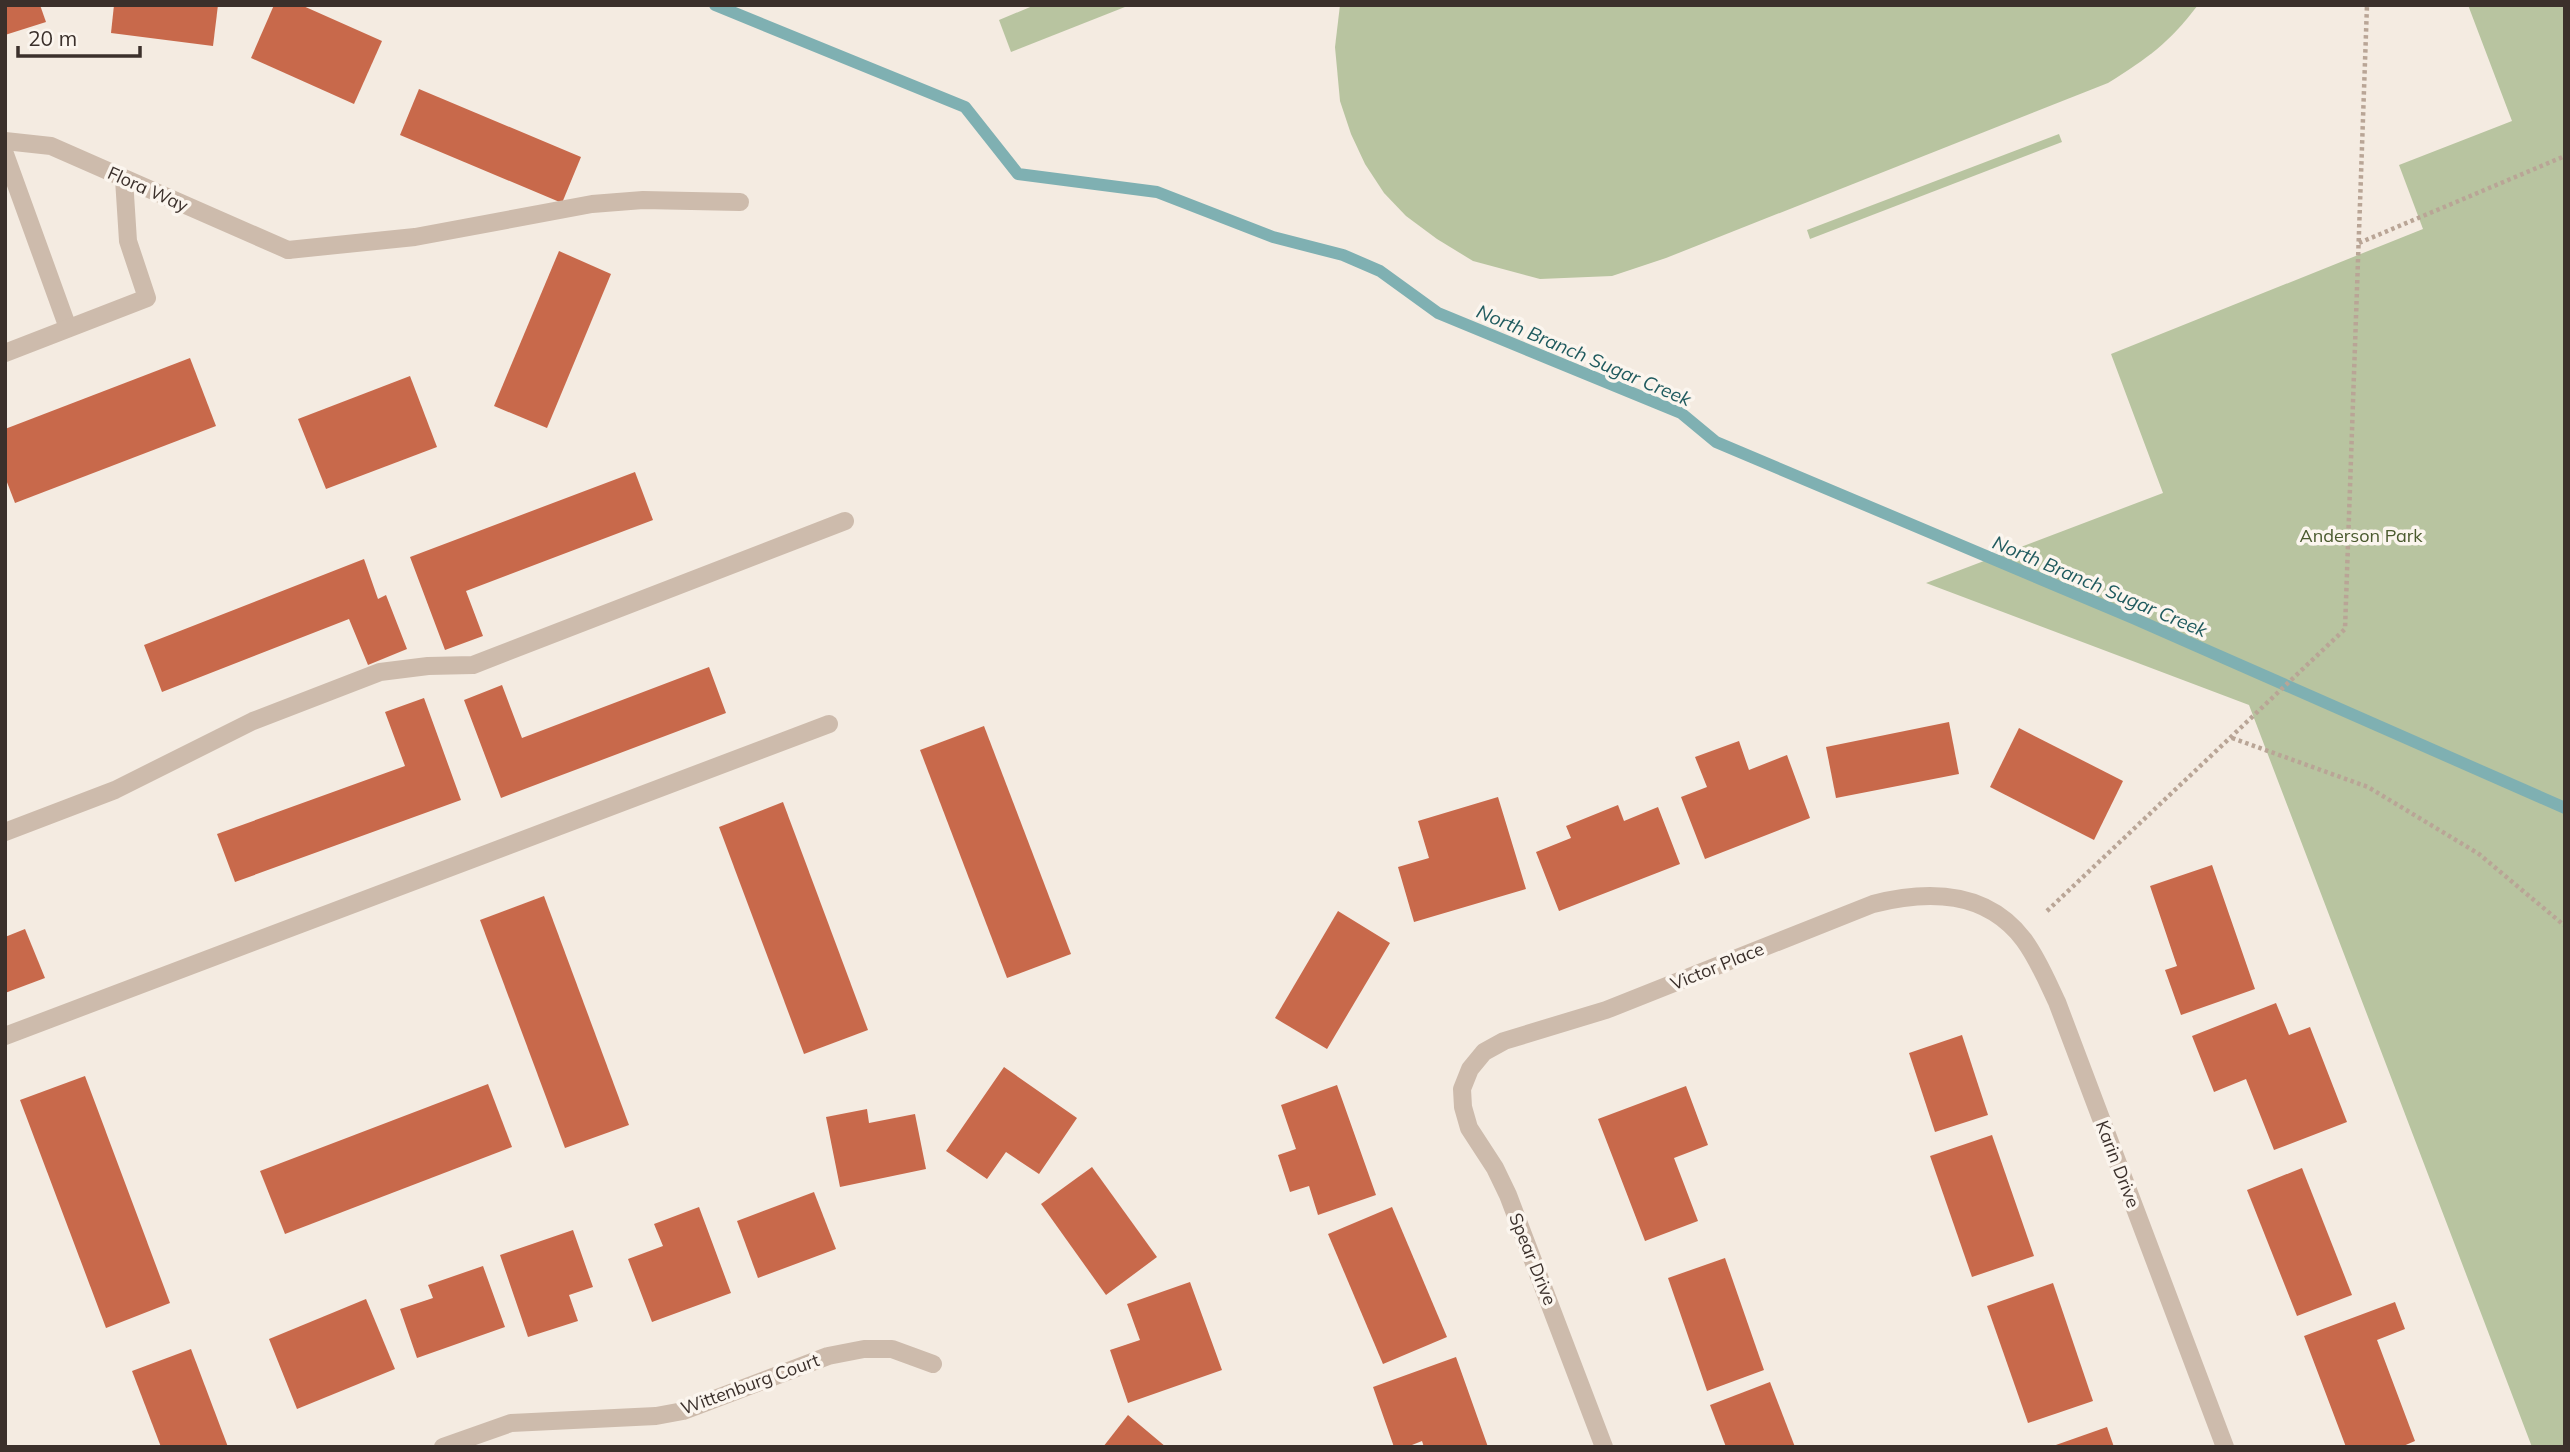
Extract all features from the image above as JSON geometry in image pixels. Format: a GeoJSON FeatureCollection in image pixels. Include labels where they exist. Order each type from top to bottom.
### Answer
{"type":"FeatureCollection","features":[{"type":"Feature","properties":{"kind":"street","name":"Flora Way"},"geometry":{"type":"LineString","coordinates":[[5,141],[51,146],[288,250],[415,237],[592,204],[643,200],[740,202]]}},
{"type":"Feature","properties":{"kind":"street"},"geometry":{"type":"LineString","coordinates":[[5,154],[68,328]]}},
{"type":"Feature","properties":{"kind":"street"},"geometry":{"type":"LineString","coordinates":[[5,353],[147,298],[128,241],[124,179]]}},
{"type":"Feature","properties":{"kind":"street"},"geometry":{"type":"LineString","coordinates":[[5,832],[116,790],[253,721],[380,672],[428,666],[473,665],[845,521]]}},
{"type":"Feature","properties":{"kind":"street"},"geometry":{"type":"LineString","coordinates":[[5,1037],[829,724]]}},
{"type":"Feature","properties":{"kind":"street","name":"Victor Place"},"geometry":{"type":"LineString","coordinates":[[1468,1074],[1484,1052],[1504,1041],[1606,1010],[1873,904],[1906,895],[1930,895],[1978,905]]}},
{"type":"Feature","properties":{"kind":"street","name":"Karin Drive"},"geometry":{"type":"LineString","coordinates":[[1978,905],[1996,912],[2025,941],[2057,1002],[2225,1447]]}},
{"type":"Feature","properties":{"kind":"street","name":"Spear Drive"},"geometry":{"type":"LineString","coordinates":[[1468,1074],[1462,1089],[1463,1107],[1469,1128],[1495,1168],[1508,1195],[1604,1447]]}},
{"type":"Feature","properties":{"kind":"street","name":"Wittenburg Court"},"geometry":{"type":"LineString","coordinates":[[443,1447],[511,1423],[656,1416],[684,1410],[828,1356],[864,1349],[892,1349],[933,1364]]}},
{"type":"Feature","properties":{"kind":"path"},"geometry":{"type":"LineString","coordinates":[[2047,911],[2346,629],[2367,5]]}},
{"type":"Feature","properties":{"kind":"path"},"geometry":{"type":"LineString","coordinates":[[2359,243],[2565,156]]}},
{"type":"Feature","properties":{"kind":"path"},"geometry":{"type":"LineString","coordinates":[[2232,738],[2368,787],[2479,854],[2565,926]]}},
{"type":"Feature","properties":{"kind":"green space"},"geometry":{"type":"Polygon","coordinates":[[[1035,5],[1130,5],[1011,52],[999,20],[1035,5]]]}},
{"type":"Feature","properties":{"kind":"green space"},"geometry":{"type":"Polygon","coordinates":[[[1340,5],[2198,5],[2157,49],[2108,83],[1666,258],[1612,276],[1540,279],[1473,261],[1406,216],[1384,193],[1365,164],[1340,101],[1335,47],[1340,5]]]}},
{"type":"Feature","properties":{"kind":"green space","name":"Anderson Park"},"geometry":{"type":"Polygon","coordinates":[[[2468,5],[2565,5],[2565,1447],[2532,1447],[2249,705],[1926,583],[2163,493],[2111,354],[2423,229],[2399,165],[2512,121],[2468,5]]]}},
{"type":"Feature","properties":{"kind":"green space"},"geometry":{"type":"Polygon","coordinates":[[[2059,134],[2062,142],[1810,239],[1807,230],[2059,134]]]}},
{"type":"Feature","properties":{"kind":"building"},"geometry":{"type":"Polygon","coordinates":[[[5,5],[40,5],[46,22],[5,35],[5,5]]]}},
{"type":"Feature","properties":{"kind":"building"},"geometry":{"type":"Polygon","coordinates":[[[114,5],[218,5],[213,46],[111,33],[114,5]]]}},
{"type":"Feature","properties":{"kind":"building"},"geometry":{"type":"Polygon","coordinates":[[[274,5],[301,5],[382,41],[354,104],[251,58],[274,5]]]}},
{"type":"Feature","properties":{"kind":"building"},"geometry":{"type":"Polygon","coordinates":[[[419,89],[581,157],[562,203],[400,135],[419,89]]]}},
{"type":"Feature","properties":{"kind":"building"},"geometry":{"type":"Polygon","coordinates":[[[559,251],[611,274],[547,428],[494,406],[559,251]]]}},
{"type":"Feature","properties":{"kind":"building"},"geometry":{"type":"Polygon","coordinates":[[[190,358],[216,426],[15,503],[5,477],[5,429],[190,358]]]}},
{"type":"Feature","properties":{"kind":"building"},"geometry":{"type":"Polygon","coordinates":[[[410,376],[437,447],[326,489],[298,419],[410,376]]]}},
{"type":"Feature","properties":{"kind":"building"},"geometry":{"type":"Polygon","coordinates":[[[635,472],[653,520],[466,591],[483,636],[445,650],[410,557],[635,472]]]}},
{"type":"Feature","properties":{"kind":"building"},"geometry":{"type":"Polygon","coordinates":[[[364,559],[378,599],[386,595],[407,649],[368,665],[349,619],[162,692],[144,645],[364,559]]]}},
{"type":"Feature","properties":{"kind":"building"},"geometry":{"type":"Polygon","coordinates":[[[709,667],[726,713],[501,798],[464,700],[502,685],[522,738],[709,667]]]}},
{"type":"Feature","properties":{"kind":"building"},"geometry":{"type":"Polygon","coordinates":[[[424,698],[461,800],[235,882],[217,834],[405,766],[385,712],[424,698]]]}},
{"type":"Feature","properties":{"kind":"building"},"geometry":{"type":"Polygon","coordinates":[[[1949,722],[1959,774],[1836,798],[1826,747],[1949,722]]]}},
{"type":"Feature","properties":{"kind":"building"},"geometry":{"type":"Polygon","coordinates":[[[984,726],[1071,954],[1007,978],[920,750],[984,726]]]}},
{"type":"Feature","properties":{"kind":"building"},"geometry":{"type":"Polygon","coordinates":[[[2019,728],[2123,781],[2094,840],[1990,787],[2019,728]]]}},
{"type":"Feature","properties":{"kind":"building"},"geometry":{"type":"Polygon","coordinates":[[[1739,741],[1749,770],[1787,755],[1810,818],[1705,859],[1681,797],[1707,787],[1695,757],[1739,741]]]}},
{"type":"Feature","properties":{"kind":"building"},"geometry":{"type":"Polygon","coordinates":[[[1498,797],[1526,889],[1414,922],[1398,867],[1429,858],[1418,821],[1498,797]]]}},
{"type":"Feature","properties":{"kind":"building"},"geometry":{"type":"Polygon","coordinates":[[[783,802],[868,1030],[804,1054],[719,827],[783,802]]]}},
{"type":"Feature","properties":{"kind":"building"},"geometry":{"type":"Polygon","coordinates":[[[1618,805],[1624,821],[1658,807],[1680,864],[1559,911],[1536,852],[1571,838],[1566,826],[1618,805]]]}},
{"type":"Feature","properties":{"kind":"building"},"geometry":{"type":"Polygon","coordinates":[[[2212,865],[2255,989],[2181,1015],[2165,970],[2177,966],[2150,886],[2212,865]]]}},
{"type":"Feature","properties":{"kind":"building"},"geometry":{"type":"Polygon","coordinates":[[[544,896],[629,1125],[565,1148],[480,920],[544,896]]]}},
{"type":"Feature","properties":{"kind":"building"},"geometry":{"type":"Polygon","coordinates":[[[1338,911],[1390,943],[1327,1049],[1275,1018],[1338,911]]]}},
{"type":"Feature","properties":{"kind":"building"},"geometry":{"type":"Polygon","coordinates":[[[25,929],[45,978],[5,993],[5,937],[25,929]]]}},
{"type":"Feature","properties":{"kind":"building"},"geometry":{"type":"Polygon","coordinates":[[[2276,1003],[2289,1035],[2310,1027],[2347,1122],[2274,1150],[2246,1079],[2214,1092],[2192,1036],[2276,1003]]]}},
{"type":"Feature","properties":{"kind":"building"},"geometry":{"type":"Polygon","coordinates":[[[1962,1035],[1988,1115],[1935,1132],[1909,1053],[1962,1035]]]}},
{"type":"Feature","properties":{"kind":"building"},"geometry":{"type":"Polygon","coordinates":[[[1004,1067],[1077,1118],[1039,1174],[1006,1152],[987,1179],[946,1151],[1004,1067]]]}},
{"type":"Feature","properties":{"kind":"building"},"geometry":{"type":"Polygon","coordinates":[[[85,1076],[170,1303],[106,1328],[20,1100],[85,1076]]]}},
{"type":"Feature","properties":{"kind":"building"},"geometry":{"type":"Polygon","coordinates":[[[488,1084],[512,1147],[285,1234],[260,1171],[488,1084]]]}},
{"type":"Feature","properties":{"kind":"building"},"geometry":{"type":"Polygon","coordinates":[[[1337,1085],[1376,1195],[1318,1215],[1309,1186],[1290,1192],[1278,1155],[1296,1149],[1281,1105],[1337,1085]]]}},
{"type":"Feature","properties":{"kind":"building"},"geometry":{"type":"Polygon","coordinates":[[[1686,1086],[1708,1145],[1674,1158],[1698,1221],[1645,1241],[1598,1119],[1686,1086]]]}},
{"type":"Feature","properties":{"kind":"building"},"geometry":{"type":"Polygon","coordinates":[[[867,1109],[869,1123],[915,1114],[926,1169],[840,1187],[826,1117],[867,1109]]]}},
{"type":"Feature","properties":{"kind":"building"},"geometry":{"type":"Polygon","coordinates":[[[1992,1135],[2034,1256],[1972,1277],[1930,1156],[1992,1135]]]}},
{"type":"Feature","properties":{"kind":"building"},"geometry":{"type":"Polygon","coordinates":[[[1092,1167],[1157,1257],[1106,1295],[1041,1204],[1092,1167]]]}},
{"type":"Feature","properties":{"kind":"building"},"geometry":{"type":"Polygon","coordinates":[[[2302,1168],[2352,1295],[2297,1316],[2247,1190],[2302,1168]]]}},
{"type":"Feature","properties":{"kind":"building"},"geometry":{"type":"Polygon","coordinates":[[[814,1192],[836,1249],[758,1278],[737,1221],[814,1192]]]}},
{"type":"Feature","properties":{"kind":"building"},"geometry":{"type":"Polygon","coordinates":[[[699,1207],[731,1293],[652,1322],[628,1259],[663,1246],[654,1224],[699,1207]]]}},
{"type":"Feature","properties":{"kind":"building"},"geometry":{"type":"Polygon","coordinates":[[[1392,1207],[1447,1337],[1383,1364],[1328,1234],[1392,1207]]]}},
{"type":"Feature","properties":{"kind":"building"},"geometry":{"type":"Polygon","coordinates":[[[573,1230],[593,1287],[569,1295],[578,1321],[528,1337],[500,1255],[573,1230]]]}},
{"type":"Feature","properties":{"kind":"building"},"geometry":{"type":"Polygon","coordinates":[[[1725,1258],[1764,1370],[1707,1391],[1668,1278],[1725,1258]]]}},
{"type":"Feature","properties":{"kind":"building"},"geometry":{"type":"Polygon","coordinates":[[[483,1266],[505,1327],[417,1358],[400,1309],[433,1298],[428,1285],[483,1266]]]}},
{"type":"Feature","properties":{"kind":"building"},"geometry":{"type":"Polygon","coordinates":[[[1190,1282],[1222,1370],[1128,1403],[1110,1350],[1140,1340],[1127,1304],[1190,1282]]]}},
{"type":"Feature","properties":{"kind":"building"},"geometry":{"type":"Polygon","coordinates":[[[2053,1283],[2093,1401],[2028,1423],[1987,1306],[2053,1283]]]}},
{"type":"Feature","properties":{"kind":"building"},"geometry":{"type":"Polygon","coordinates":[[[366,1299],[395,1369],[297,1409],[269,1339],[366,1299]]]}},
{"type":"Feature","properties":{"kind":"building"},"geometry":{"type":"Polygon","coordinates":[[[2395,1302],[2405,1329],[2377,1340],[2415,1441],[2401,1447],[2346,1447],[2304,1336],[2395,1302]]]}},
{"type":"Feature","properties":{"kind":"building"},"geometry":{"type":"Polygon","coordinates":[[[191,1349],[228,1447],[161,1447],[132,1371],[191,1349]]]}},
{"type":"Feature","properties":{"kind":"building"},"geometry":{"type":"Polygon","coordinates":[[[1456,1357],[1488,1447],[1424,1447],[1422,1441],[1407,1447],[1394,1447],[1373,1387],[1456,1357]]]}},
{"type":"Feature","properties":{"kind":"building"},"geometry":{"type":"Polygon","coordinates":[[[1770,1382],[1795,1447],[1726,1447],[1710,1405],[1770,1382]]]}},
{"type":"Feature","properties":{"kind":"building"},"geometry":{"type":"Polygon","coordinates":[[[1128,1415],[1166,1447],[1103,1447],[1128,1415]]]}},
{"type":"Feature","properties":{"kind":"building"},"geometry":{"type":"Polygon","coordinates":[[[2107,1427],[2114,1447],[2053,1447],[2053,1446],[2107,1427]]]}},
{"type":"Feature","properties":{"kind":"waterway","name":"North Branch Sugar Creek"},"geometry":{"type":"LineString","coordinates":[[715,5],[965,107],[1018,174],[1157,192],[1273,237],[1343,255],[1380,271],[1438,313],[1681,413],[1716,442],[2133,618],[2565,808]]}}]}
